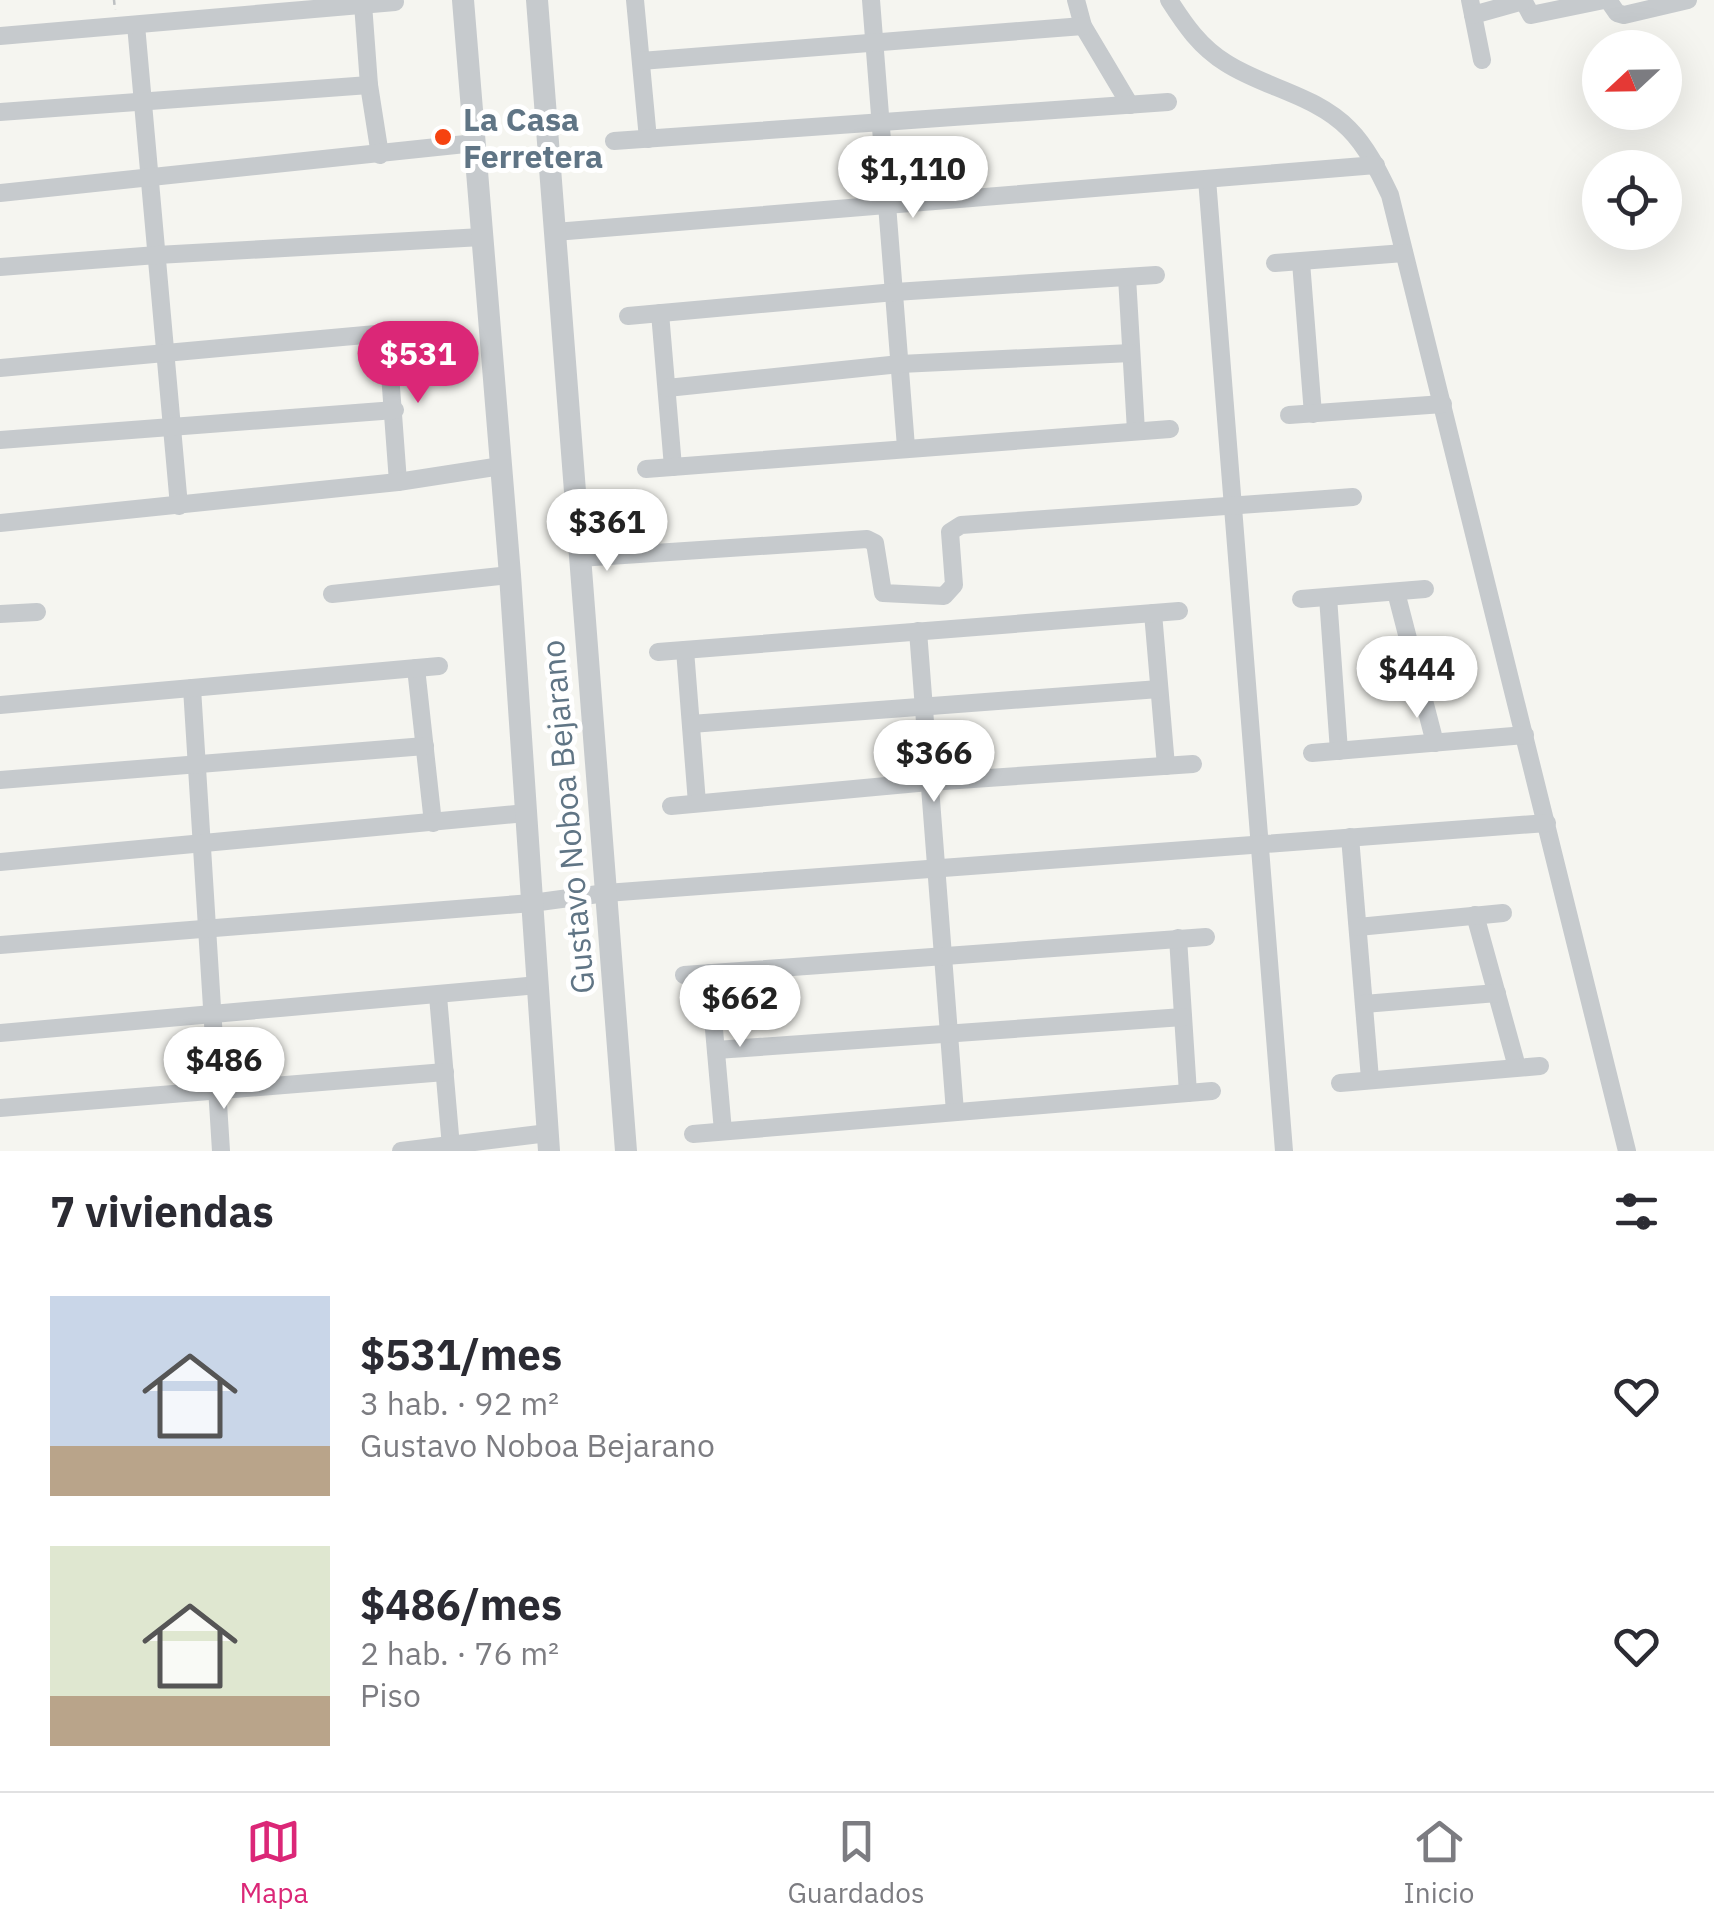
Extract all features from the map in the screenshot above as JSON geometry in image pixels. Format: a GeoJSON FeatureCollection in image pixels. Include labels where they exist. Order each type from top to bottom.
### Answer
{"type":"FeatureCollection","features":[{"type":"Feature","properties":{"kind":"street","name":"Gustavo Noboa Bejarano"},"geometry":{"type":"LineString","coordinates":[[463,0],[510,575],[548,1142]]}},
{"type":"Feature","properties":{"kind":"street","name":"Gustavo Noboa Bejarano"},"geometry":{"type":"LineString","coordinates":[[537,0],[626,1151]]}},
{"type":"Feature","properties":{"kind":"street"},"geometry":{"type":"LineString","coordinates":[[635,0],[648,139]]}},
{"type":"Feature","properties":{"kind":"street"},"geometry":{"type":"LineString","coordinates":[[872,0],[906,447]]}},
{"type":"Feature","properties":{"kind":"street"},"geometry":{"type":"LineString","coordinates":[[1076,0],[1083,26],[1130,105]]}},
{"type":"Feature","properties":{"kind":"street"},"geometry":{"type":"LineString","coordinates":[[1170,0],[1189,33],[1225,63],[1308,100],[1348,128],[1376,166],[1390,195],[1628,1151]]}},
{"type":"Feature","properties":{"kind":"street"},"geometry":{"type":"LineString","coordinates":[[1482,60],[1472,7],[1523,1],[1531,15],[1606,0],[1624,15],[1688,0]]}},
{"type":"Feature","properties":{"kind":"street"},"geometry":{"type":"LineString","coordinates":[[0,36],[395,2]]}},
{"type":"Feature","properties":{"kind":"street"},"geometry":{"type":"LineString","coordinates":[[363,4],[380,155]]}},
{"type":"Feature","properties":{"kind":"street"},"geometry":{"type":"LineString","coordinates":[[136,24],[179,506]]}},
{"type":"Feature","properties":{"kind":"street"},"geometry":{"type":"LineString","coordinates":[[641,62],[1083,26]]}},
{"type":"Feature","properties":{"kind":"street"},"geometry":{"type":"LineString","coordinates":[[0,112],[369,84]]}},
{"type":"Feature","properties":{"kind":"street"},"geometry":{"type":"LineString","coordinates":[[614,142],[1168,102]]}},
{"type":"Feature","properties":{"kind":"street"},"geometry":{"type":"LineString","coordinates":[[0,193],[475,143]]}},
{"type":"Feature","properties":{"kind":"street"},"geometry":{"type":"LineString","coordinates":[[555,232],[1376,166]]}},
{"type":"Feature","properties":{"kind":"street"},"geometry":{"type":"LineString","coordinates":[[1207,179],[1284,1151]]}},
{"type":"Feature","properties":{"kind":"street"},"geometry":{"type":"LineString","coordinates":[[0,267],[157,254],[482,237]]}},
{"type":"Feature","properties":{"kind":"street"},"geometry":{"type":"LineString","coordinates":[[1274,264],[1404,253]]}},
{"type":"Feature","properties":{"kind":"street"},"geometry":{"type":"LineString","coordinates":[[1301,262],[1313,414]]}},
{"type":"Feature","properties":{"kind":"street"},"geometry":{"type":"LineString","coordinates":[[628,316],[895,292],[1156,275]]}},
{"type":"Feature","properties":{"kind":"street"},"geometry":{"type":"LineString","coordinates":[[1126,277],[1136,431]]}},
{"type":"Feature","properties":{"kind":"street"},"geometry":{"type":"LineString","coordinates":[[660,313],[673,467]]}},
{"type":"Feature","properties":{"kind":"street"},"geometry":{"type":"LineString","coordinates":[[0,368],[420,330]]}},
{"type":"Feature","properties":{"kind":"street"},"geometry":{"type":"LineString","coordinates":[[387,333],[398,482]]}},
{"type":"Feature","properties":{"kind":"street"},"geometry":{"type":"LineString","coordinates":[[667,388],[900,364],[1132,353]]}},
{"type":"Feature","properties":{"kind":"street"},"geometry":{"type":"LineString","coordinates":[[1289,415],[1442,404]]}},
{"type":"Feature","properties":{"kind":"street"},"geometry":{"type":"LineString","coordinates":[[0,440],[395,410]]}},
{"type":"Feature","properties":{"kind":"street"},"geometry":{"type":"LineString","coordinates":[[646,469],[1170,428]]}},
{"type":"Feature","properties":{"kind":"street"},"geometry":{"type":"LineString","coordinates":[[0,523],[398,482],[501,466]]}},
{"type":"Feature","properties":{"kind":"street"},"geometry":{"type":"LineString","coordinates":[[579,558],[867,539],[875,543],[883,593],[944,596],[954,585],[950,532],[961,525],[1352,497]]}},
{"type":"Feature","properties":{"kind":"street"},"geometry":{"type":"LineString","coordinates":[[332,594],[510,575]]}},
{"type":"Feature","properties":{"kind":"street"},"geometry":{"type":"LineString","coordinates":[[1301,599],[1425,589]]}},
{"type":"Feature","properties":{"kind":"street"},"geometry":{"type":"LineString","coordinates":[[1396,592],[1436,743]]}},
{"type":"Feature","properties":{"kind":"street"},"geometry":{"type":"LineString","coordinates":[[1328,597],[1338,751]]}},
{"type":"Feature","properties":{"kind":"street"},"geometry":{"type":"LineString","coordinates":[[658,652],[1179,611]]}},
{"type":"Feature","properties":{"kind":"street"},"geometry":{"type":"LineString","coordinates":[[0,614],[37,612]]}},
{"type":"Feature","properties":{"kind":"street"},"geometry":{"type":"LineString","coordinates":[[1153,613],[1166,766]]}},
{"type":"Feature","properties":{"kind":"street"},"geometry":{"type":"LineString","coordinates":[[918,631],[955,1112]]}},
{"type":"Feature","properties":{"kind":"street"},"geometry":{"type":"LineString","coordinates":[[685,650],[697,803]]}},
{"type":"Feature","properties":{"kind":"street"},"geometry":{"type":"LineString","coordinates":[[0,705],[439,666]]}},
{"type":"Feature","properties":{"kind":"street"},"geometry":{"type":"LineString","coordinates":[[416,668],[433,823]]}},
{"type":"Feature","properties":{"kind":"street"},"geometry":{"type":"LineString","coordinates":[[192,688],[221,1151]]}},
{"type":"Feature","properties":{"kind":"street"},"geometry":{"type":"LineString","coordinates":[[691,724],[1159,688]]}},
{"type":"Feature","properties":{"kind":"street"},"geometry":{"type":"LineString","coordinates":[[1312,753],[1525,736]]}},
{"type":"Feature","properties":{"kind":"street"},"geometry":{"type":"LineString","coordinates":[[0,780],[425,746]]}},
{"type":"Feature","properties":{"kind":"street"},"geometry":{"type":"LineString","coordinates":[[671,806],[929,782],[1193,764]]}},
{"type":"Feature","properties":{"kind":"street"},"geometry":{"type":"LineString","coordinates":[[0,862],[526,812]]}},
{"type":"Feature","properties":{"kind":"street"},"geometry":{"type":"LineString","coordinates":[[0,945],[532,903],[606,893],[1547,823]]}},
{"type":"Feature","properties":{"kind":"street"},"geometry":{"type":"LineString","coordinates":[[1350,838],[1370,1079]]}},
{"type":"Feature","properties":{"kind":"street"},"geometry":{"type":"LineString","coordinates":[[1358,927],[1503,913]]}},
{"type":"Feature","properties":{"kind":"street"},"geometry":{"type":"LineString","coordinates":[[1476,916],[1517,1067]]}},
{"type":"Feature","properties":{"kind":"street"},"geometry":{"type":"LineString","coordinates":[[684,975],[1206,936]]}},
{"type":"Feature","properties":{"kind":"street"},"geometry":{"type":"LineString","coordinates":[[1178,938],[1188,1093]]}},
{"type":"Feature","properties":{"kind":"street"},"geometry":{"type":"LineString","coordinates":[[710,973],[722,1132]]}},
{"type":"Feature","properties":{"kind":"street"},"geometry":{"type":"LineString","coordinates":[[0,1034],[538,985]]}},
{"type":"Feature","properties":{"kind":"street"},"geometry":{"type":"LineString","coordinates":[[1364,1004],[1497,993]]}},
{"type":"Feature","properties":{"kind":"street"},"geometry":{"type":"LineString","coordinates":[[438,996],[451,1147]]}},
{"type":"Feature","properties":{"kind":"street"},"geometry":{"type":"LineString","coordinates":[[716,1050],[1183,1017]]}},
{"type":"Feature","properties":{"kind":"street"},"geometry":{"type":"LineString","coordinates":[[1340,1082],[1540,1066]]}},
{"type":"Feature","properties":{"kind":"street"},"geometry":{"type":"LineString","coordinates":[[0,1108],[445,1072]]}},
{"type":"Feature","properties":{"kind":"street"},"geometry":{"type":"LineString","coordinates":[[693,1134],[1212,1091]]}},
{"type":"Feature","properties":{"kind":"street"},"geometry":{"type":"LineString","coordinates":[[401,1151],[548,1142]]}},
{"type":"Feature","properties":{"kind":"place","name":"La Casa Ferretera"},"geometry":{"type":"Point","coordinates":[443,137]}}]}
